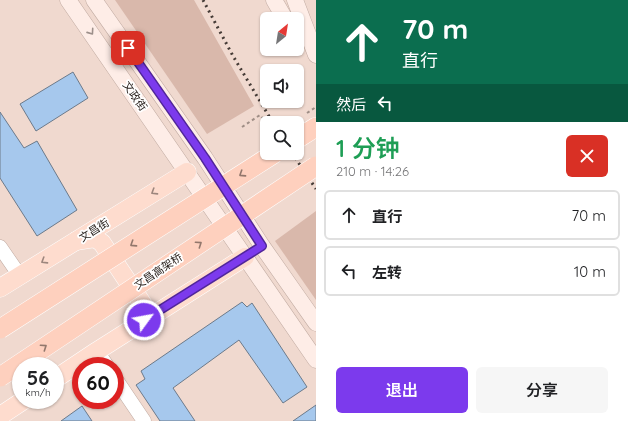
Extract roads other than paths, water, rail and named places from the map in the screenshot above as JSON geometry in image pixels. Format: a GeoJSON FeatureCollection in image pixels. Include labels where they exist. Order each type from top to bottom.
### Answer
{"type":"FeatureCollection","features":[{"type":"Feature","properties":{"kind":"highway"},"geometry":{"type":"LineString","coordinates":[[304,135],[316,127]]}},
{"type":"Feature","properties":{"kind":"highway"},"geometry":{"type":"LineString","coordinates":[[0,329],[264,160]]}},
{"type":"Feature","properties":{"kind":"highway","name":"文昌高架桥"},"geometry":{"type":"LineString","coordinates":[[0,377],[316,166]]}},
{"type":"Feature","properties":{"kind":"main road","name":"文政街"},"geometry":{"type":"LineString","coordinates":[[68,0],[245,257]]}},
{"type":"Feature","properties":{"kind":"main road","name":"文政街"},"geometry":{"type":"LineString","coordinates":[[94,0],[205,158],[262,246]]}},
{"type":"Feature","properties":{"kind":"main road"},"geometry":{"type":"LineString","coordinates":[[274,0],[281,12]]}},
{"type":"Feature","properties":{"kind":"main road"},"geometry":{"type":"LineString","coordinates":[[295,0],[316,55]]}},
{"type":"Feature","properties":{"kind":"main road"},"geometry":{"type":"LineString","coordinates":[[304,49],[316,66]]}},
{"type":"Feature","properties":{"kind":"main road"},"geometry":{"type":"LineString","coordinates":[[187,172],[205,158]]}},
{"type":"Feature","properties":{"kind":"main road","name":"文昌街"},"geometry":{"type":"LineString","coordinates":[[0,288],[187,172]]}},
{"type":"Feature","properties":{"kind":"main road"},"geometry":{"type":"LineString","coordinates":[[76,241],[95,238],[102,243],[144,306],[142,316],[132,328]]}},
{"type":"Feature","properties":{"kind":"main road"},"geometry":{"type":"LineString","coordinates":[[64,373],[262,246],[316,323]]}},
{"type":"Feature","properties":{"kind":"main road"},"geometry":{"type":"LineString","coordinates":[[245,257],[316,360]]}},
{"type":"Feature","properties":{"kind":"main road"},"geometry":{"type":"LineString","coordinates":[[0,416],[12,408]]}},
{"type":"Feature","properties":{"kind":"street"},"geometry":{"type":"LineString","coordinates":[[0,247],[20,276]]}},
{"type":"Feature","properties":{"kind":"street"},"geometry":{"type":"LineString","coordinates":[[96,351],[100,357]]}},
{"type":"Feature","properties":{"kind":"street"},"geometry":{"type":"LineString","coordinates":[[124,391],[144,421]]}},
{"type":"Feature","properties":{"kind":"railway"},"geometry":{"type":"LineString","coordinates":[[203,0],[233,56],[269,116]]}},
{"type":"Feature","properties":{"kind":"railway"},"geometry":{"type":"LineString","coordinates":[[297,160],[316,189]]}}]}
